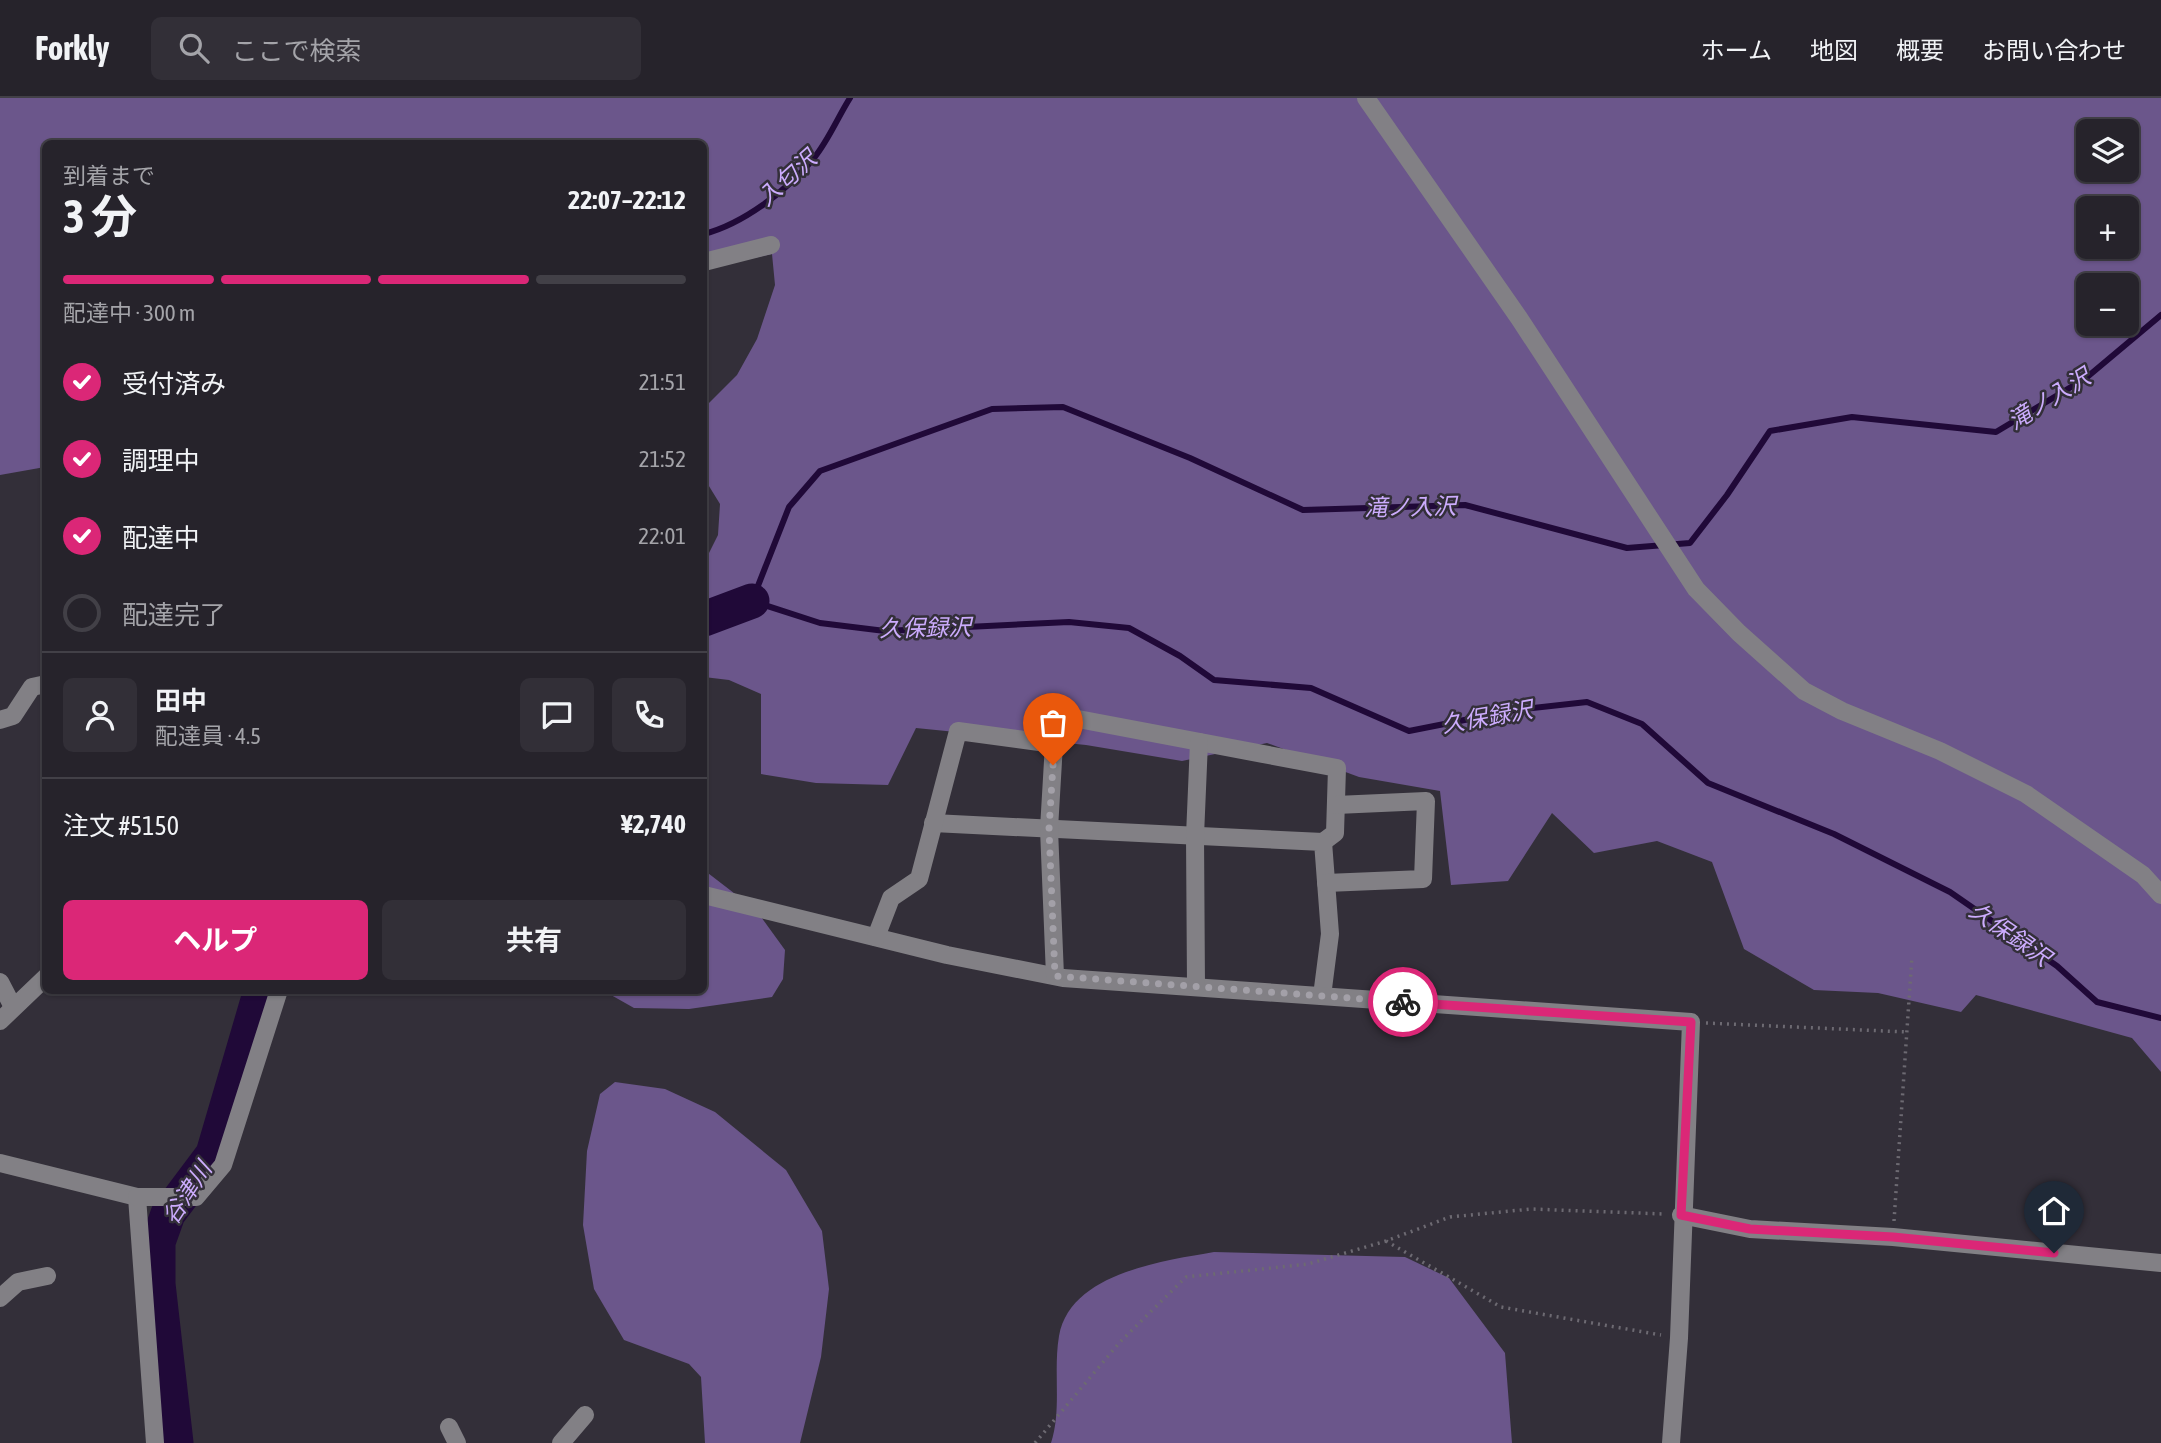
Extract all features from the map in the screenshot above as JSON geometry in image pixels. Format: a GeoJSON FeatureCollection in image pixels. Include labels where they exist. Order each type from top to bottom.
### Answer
{"type":"FeatureCollection","features":[{"type":"Feature","properties":{"kind":"street"},"geometry":{"type":"LineString","coordinates":[[1366,98],[1519,318],[1696,589],[1739,633],[1804,691],[1842,711],[1940,751],[2026,794],[2143,875],[2161,895]]}},
{"type":"Feature","properties":{"kind":"street"},"geometry":{"type":"LineString","coordinates":[[707,261],[771,245]]}},
{"type":"Feature","properties":{"kind":"street"},"geometry":{"type":"LineString","coordinates":[[0,720],[13,716],[32,687],[42,685]]}},
{"type":"Feature","properties":{"kind":"street"},"geometry":{"type":"LineString","coordinates":[[933,823],[1049,829],[1323,842],[1335,833],[1336,768],[1057,715],[1049,829],[1055,976]]}},
{"type":"Feature","properties":{"kind":"street"},"geometry":{"type":"LineString","coordinates":[[876,937],[891,898],[919,879],[958,731],[1054,744]]}},
{"type":"Feature","properties":{"kind":"street"},"geometry":{"type":"LineString","coordinates":[[1196,987],[1195,836],[1199,742]]}},
{"type":"Feature","properties":{"kind":"street"},"geometry":{"type":"LineString","coordinates":[[1326,883],[1423,879],[1426,801],[1336,805]]}},
{"type":"Feature","properties":{"kind":"street"},"geometry":{"type":"LineString","coordinates":[[1322,996],[1330,934],[1323,842]]}},
{"type":"Feature","properties":{"kind":"street"},"geometry":{"type":"LineString","coordinates":[[707,896],[876,937],[1055,976],[1691,1022],[1681,1215],[1679,1338],[1671,1443]]}},
{"type":"Feature","properties":{"kind":"street"},"geometry":{"type":"LineString","coordinates":[[0,1021],[42,981]]}},
{"type":"Feature","properties":{"kind":"street"},"geometry":{"type":"LineString","coordinates":[[0,982],[13,1007]]}},
{"type":"Feature","properties":{"kind":"street"},"geometry":{"type":"LineString","coordinates":[[0,1163],[137,1197],[196,1197],[223,1165],[278,994]]}},
{"type":"Feature","properties":{"kind":"street"},"geometry":{"type":"LineString","coordinates":[[137,1197],[155,1443]]}},
{"type":"Feature","properties":{"kind":"street"},"geometry":{"type":"LineString","coordinates":[[1681,1215],[1750,1229],[1893,1237],[2161,1263]]}},
{"type":"Feature","properties":{"kind":"street"},"geometry":{"type":"LineString","coordinates":[[0,1298],[18,1283],[47,1276]]}},
{"type":"Feature","properties":{"kind":"street"},"geometry":{"type":"LineString","coordinates":[[561,1443],[585,1415]]}},
{"type":"Feature","properties":{"kind":"path"},"geometry":{"type":"LineString","coordinates":[[1893,1237],[1912,956]]}},
{"type":"Feature","properties":{"kind":"path"},"geometry":{"type":"LineString","coordinates":[[1691,1022],[1907,1032]]}},
{"type":"Feature","properties":{"kind":"path"},"geometry":{"type":"LineString","coordinates":[[1035,1443],[1120,1342],[1186,1277],[1308,1264],[1386,1241],[1450,1216],[1531,1209],[1681,1215]]}},
{"type":"Feature","properties":{"kind":"path"},"geometry":{"type":"LineString","coordinates":[[1386,1241],[1501,1307],[1679,1338]]}},
{"type":"Feature","properties":{"kind":"shaded area"},"geometry":{"type":"Polygon","coordinates":[[[0,98],[2161,98],[2161,1072],[2132,1038],[1976,995],[1961,1012],[1878,993],[1814,990],[1744,949],[1712,862],[1657,841],[1594,853],[1552,813],[1508,881],[1451,885],[1440,791],[1359,777],[1267,743],[1182,761],[1086,745],[916,728],[888,785],[816,783],[761,774],[761,694],[729,680],[707,677],[707,557],[718,535],[720,504],[707,483],[707,411],[709,403],[737,375],[757,339],[775,285],[772,254],[707,268],[707,140],[42,140],[42,468],[0,475],[0,98]]]}},
{"type":"Feature","properties":{"kind":"shaded area"},"geometry":{"type":"Polygon","coordinates":[[[707,872],[756,910],[785,950],[783,979],[772,997],[689,1009],[634,1008],[609,994],[707,994],[707,872]]]}},
{"type":"Feature","properties":{"kind":"shaded area"},"geometry":{"type":"Polygon","coordinates":[[[615,1082],[665,1089],[715,1112],[786,1170],[822,1231],[829,1289],[821,1357],[800,1443],[705,1443],[701,1377],[689,1364],[624,1340],[594,1289],[583,1225],[587,1151],[600,1094],[615,1082]]]}},
{"type":"Feature","properties":{"kind":"shaded area"},"geometry":{"type":"Polygon","coordinates":[[[1214,1252],[1405,1257],[1449,1278],[1505,1353],[1512,1443],[1051,1443],[1057,1404],[1059,1336],[1067,1315],[1081,1298],[1099,1284],[1121,1274],[1170,1260],[1214,1252]]]}},
{"type":"Feature","properties":{"kind":"waterway","name":"入匂沢"},"geometry":{"type":"LineString","coordinates":[[707,233],[749,214],[791,182],[819,151],[850,98]]}},
{"type":"Feature","properties":{"kind":"waterway","name":"滝ノ入沢"},"geometry":{"type":"LineString","coordinates":[[2161,315],[2086,378],[1996,432],[1852,417],[1770,431],[1727,495],[1690,543],[1627,548],[1465,505],[1303,510],[1190,458],[1063,407],[992,409],[820,471],[789,507],[752,601],[820,623],[885,631],[1069,622],[1129,628],[1180,656],[1214,680],[1311,688],[1409,731],[1515,710],[1587,702],[1642,724],[1708,783],[1834,834],[1950,892],[2057,966],[2097,1002],[2161,1018]]}},
{"type":"Feature","properties":{"kind":"waterway","name":"谷津川"},"geometry":{"type":"LineString","coordinates":[[707,618],[752,601]]}},
{"type":"Feature","properties":{"kind":"waterway","name":"谷津川"},"geometry":{"type":"LineString","coordinates":[[176,1443],[158,1284],[158,1242],[168,1214],[213,1154],[260,994]]}},
{"type":"Feature","properties":{"kind":"way so far"},"geometry":{"type":"LineString","coordinates":[[1053,765],[1049,829],[1055,976],[1403,1002]]}},
{"type":"Feature","properties":{"kind":"route"},"geometry":{"type":"LineString","coordinates":[[1403,1002],[1691,1022],[1681,1215],[1750,1229],[1893,1237],[2054,1253]]}},
{"type":"Feature","properties":{"kind":"water label","name":"久保録沢"},"geometry":{"type":"Point","coordinates":[925,628]}},
{"type":"Feature","properties":{"kind":"water label","name":"久保録沢"},"geometry":{"type":"Point","coordinates":[1487,717]}},
{"type":"Feature","properties":{"kind":"water label","name":"久保録沢"},"geometry":{"type":"Point","coordinates":[2010,934]}}]}
